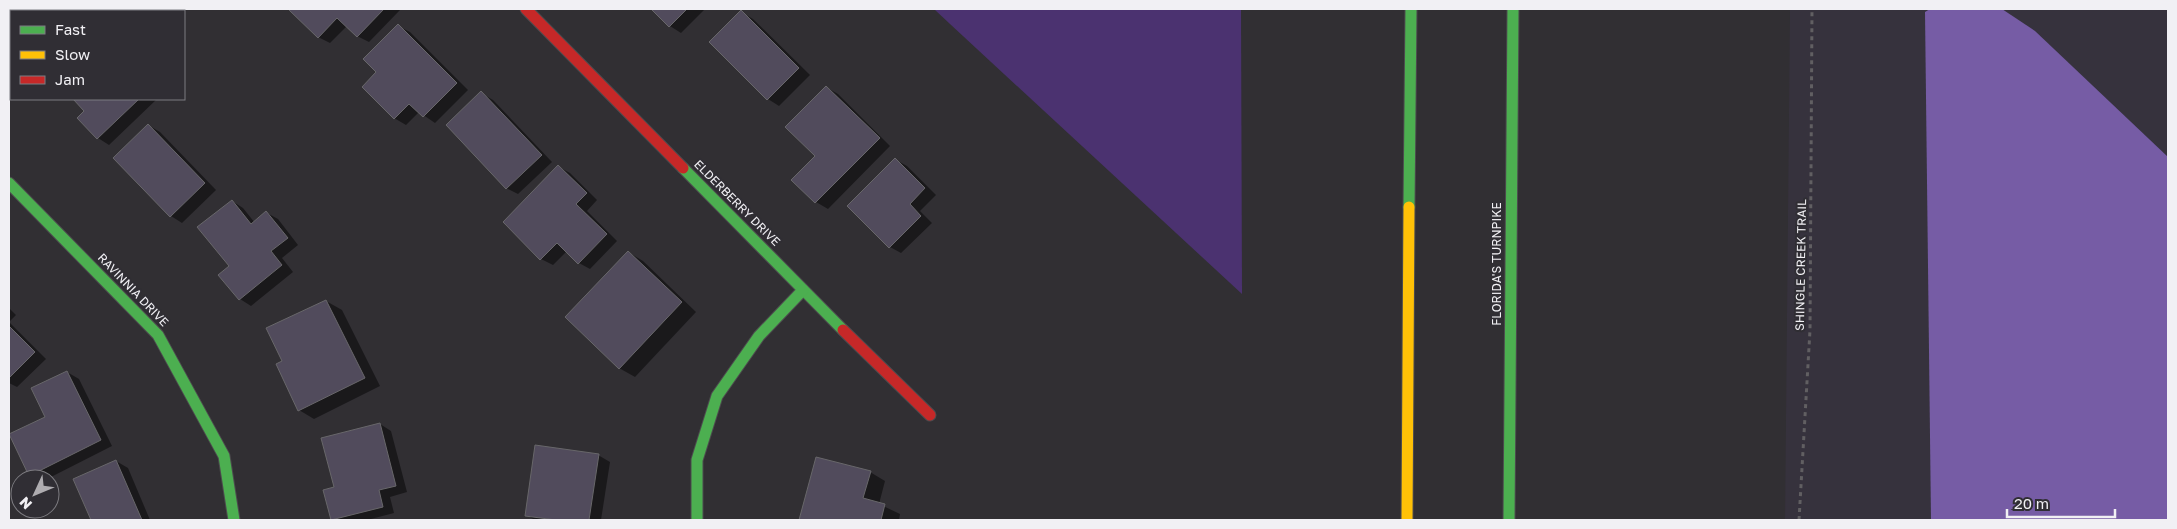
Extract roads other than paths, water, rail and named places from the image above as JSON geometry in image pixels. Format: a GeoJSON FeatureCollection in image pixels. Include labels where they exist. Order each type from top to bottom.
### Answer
{"type":"FeatureCollection","features":[{"type":"Feature","properties":{"kind":"main road","name":"ELDERBERRY DRIVE"},"geometry":{"type":"LineString","coordinates":[[526,9],[803,290],[930,415]]}},
{"type":"Feature","properties":{"kind":"main road"},"geometry":{"type":"LineString","coordinates":[[1407,520],[1411,9]]}},
{"type":"Feature","properties":{"kind":"main road","name":"FLORIDA'S TURNPIKE"},"geometry":{"type":"LineString","coordinates":[[1509,520],[1513,9]]}},
{"type":"Feature","properties":{"kind":"main road","name":"RAVINNIA DRIVE"},"geometry":{"type":"LineString","coordinates":[[9,183],[158,335],[224,456],[234,520]]}},
{"type":"Feature","properties":{"kind":"main road"},"geometry":{"type":"LineString","coordinates":[[697,520],[697,460],[717,396],[759,336],[803,290]]}}]}
